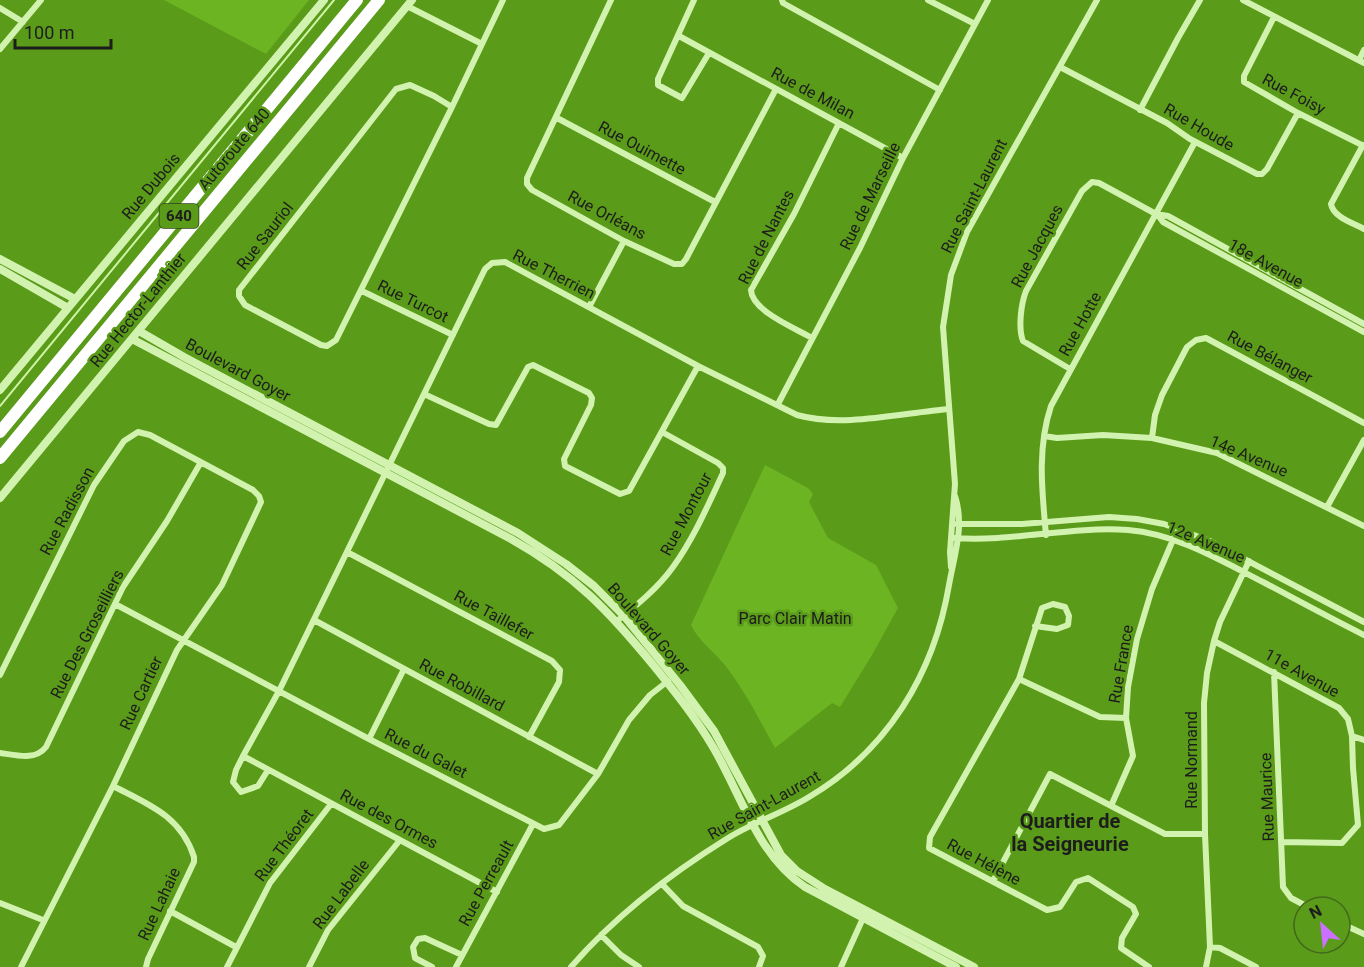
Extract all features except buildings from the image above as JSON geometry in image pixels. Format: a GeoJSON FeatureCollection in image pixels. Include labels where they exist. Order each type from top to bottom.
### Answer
{"type":"FeatureCollection","features":[{"type":"Feature","properties":{"kind":"highway","name":"Autoroute 640"},"geometry":{"type":"LineString","coordinates":[[0,432],[357,0]]}},
{"type":"Feature","properties":{"kind":"highway","name":"Autoroute 640"},"geometry":{"type":"LineString","coordinates":[[0,458],[379,0]]}},
{"type":"Feature","properties":{"kind":"street"},"geometry":{"type":"LineString","coordinates":[[0,49],[41,0]]}},
{"type":"Feature","properties":{"kind":"street","name":"Rue Dubois"},"geometry":{"type":"LineString","coordinates":[[0,390],[324,0]]}},
{"type":"Feature","properties":{"kind":"street","name":"Rue Sauriol"},"geometry":{"type":"LineString","coordinates":[[452,107],[410,85],[396,89],[240,290],[239,296],[245,305],[321,345],[327,346],[336,340],[362,291],[452,107],[503,0]]}},
{"type":"Feature","properties":{"kind":"street","name":"Rue Orléans"},"geometry":{"type":"LineString","coordinates":[[611,0],[527,178],[527,184],[532,190],[624,241],[674,264],[681,264],[686,259],[776,89]]}},
{"type":"Feature","properties":{"kind":"street"},"geometry":{"type":"LineString","coordinates":[[694,0],[658,79],[658,85],[682,98],[709,53]]}},
{"type":"Feature","properties":{"kind":"street"},"geometry":{"type":"LineString","coordinates":[[782,0],[783,3],[940,90]]}},
{"type":"Feature","properties":{"kind":"street"},"geometry":{"type":"LineString","coordinates":[[928,0],[975,24]]}},
{"type":"Feature","properties":{"kind":"street","name":"Rue de Marseille"},"geometry":{"type":"LineString","coordinates":[[778,404],[860,248],[903,158],[988,0]]}},
{"type":"Feature","properties":{"kind":"street","name":"Rue Saint-Laurent"},"geometry":{"type":"LineString","coordinates":[[570,967],[620,917],[662,884],[729,837],[807,799],[839,777],[871,748],[898,716],[919,681],[935,643],[945,605],[954,538],[955,524],[952,507],[955,496],[943,327],[948,285],[955,260],[967,232],[1097,0]]}},
{"type":"Feature","properties":{"kind":"street"},"geometry":{"type":"LineString","coordinates":[[1140,110],[1200,0]]}},
{"type":"Feature","properties":{"kind":"street"},"geometry":{"type":"LineString","coordinates":[[1243,0],[1361,61],[1364,50]]}},
{"type":"Feature","properties":{"kind":"street"},"geometry":{"type":"LineString","coordinates":[[409,3],[482,44]]}},
{"type":"Feature","properties":{"kind":"street","name":"Rue Hector-Lanthier"},"geometry":{"type":"LineString","coordinates":[[0,498],[409,3]]}},
{"type":"Feature","properties":{"kind":"street"},"geometry":{"type":"LineString","coordinates":[[0,8],[22,22]]}},
{"type":"Feature","properties":{"kind":"street","name":"Rue Foisy"},"geometry":{"type":"LineString","coordinates":[[1274,17],[1244,76],[1244,82],[1298,113],[1364,145]]}},
{"type":"Feature","properties":{"kind":"street","name":"Rue de Milan"},"geometry":{"type":"LineString","coordinates":[[679,36],[903,158]]}},
{"type":"Feature","properties":{"kind":"street","name":"Rue Houde"},"geometry":{"type":"LineString","coordinates":[[1060,67],[1167,123],[1195,142],[1257,174],[1262,174],[1267,169],[1298,113]]}},
{"type":"Feature","properties":{"kind":"street","name":"Rue Ouimette"},"geometry":{"type":"LineString","coordinates":[[557,118],[715,202]]}},
{"type":"Feature","properties":{"kind":"street","name":"Rue de Nantes"},"geometry":{"type":"LineString","coordinates":[[812,338],[759,308],[751,297],[751,290],[794,214],[839,123]]}},
{"type":"Feature","properties":{"kind":"street","name":"Rue Hotte"},"geometry":{"type":"LineString","coordinates":[[1046,535],[1041,465],[1044,436],[1051,406],[1195,142]]}},
{"type":"Feature","properties":{"kind":"street"},"geometry":{"type":"LineString","coordinates":[[1364,145],[1331,204],[1337,214],[1364,229]]}},
{"type":"Feature","properties":{"kind":"street","name":"18e Avenue"},"geometry":{"type":"LineString","coordinates":[[1088,184],[1099,183],[1156,214],[1168,216],[1364,324]]}},
{"type":"Feature","properties":{"kind":"street","name":"Rue Jacques"},"geometry":{"type":"LineString","coordinates":[[1070,369],[1023,341],[1021,330],[1023,302],[1026,291],[1088,184]]}},
{"type":"Feature","properties":{"kind":"street","name":"18e Avenue"},"geometry":{"type":"LineString","coordinates":[[1156,214],[1163,222],[1364,332]]}},
{"type":"Feature","properties":{"kind":"street"},"geometry":{"type":"LineString","coordinates":[[590,307],[624,241]]}},
{"type":"Feature","properties":{"kind":"street"},"geometry":{"type":"LineString","coordinates":[[0,259],[75,299]]}},
{"type":"Feature","properties":{"kind":"street","name":"Rue Therrien"},"geometry":{"type":"LineString","coordinates":[[279,691],[485,268],[492,263],[505,262],[698,366],[797,415],[813,420],[847,420],[949,410]]}},
{"type":"Feature","properties":{"kind":"street"},"geometry":{"type":"LineString","coordinates":[[0,269],[68,308]]}},
{"type":"Feature","properties":{"kind":"street","name":"Rue Turcot"},"geometry":{"type":"LineString","coordinates":[[362,291],[453,335]]}},
{"type":"Feature","properties":{"kind":"street","name":"Boulevard Goyer"},"geometry":{"type":"LineString","coordinates":[[139,331],[388,469]]}},
{"type":"Feature","properties":{"kind":"street","name":"Rue Bélanger"},"geometry":{"type":"LineString","coordinates":[[1152,438],[1155,415],[1162,395],[1187,347],[1196,340],[1206,338],[1364,423]]}},
{"type":"Feature","properties":{"kind":"street","name":"Boulevard Goyer"},"geometry":{"type":"LineString","coordinates":[[132,339],[518,533],[553,554],[594,586],[714,731],[758,823],[780,853],[797,871],[956,967]]}},
{"type":"Feature","properties":{"kind":"street"},"geometry":{"type":"LineString","coordinates":[[424,394],[489,424],[496,425],[528,368],[533,365],[589,393],[592,398],[591,405],[564,459],[565,466],[620,494],[625,494],[629,491],[698,366]]}},
{"type":"Feature","properties":{"kind":"street","name":"Rue Radisson"},"geometry":{"type":"LineString","coordinates":[[0,675],[94,484],[124,441],[138,432],[150,435],[201,462]]}},
{"type":"Feature","properties":{"kind":"street","name":"Rue Montour"},"geometry":{"type":"LineString","coordinates":[[620,619],[673,567],[702,518],[723,473],[723,468],[718,463],[662,432]]}},
{"type":"Feature","properties":{"kind":"street","name":"14e Avenue"},"geometry":{"type":"LineString","coordinates":[[1044,436],[1057,438],[1103,435],[1152,438],[1217,453],[1364,526]]}},
{"type":"Feature","properties":{"kind":"street"},"geometry":{"type":"LineString","coordinates":[[1327,507],[1364,440]]}},
{"type":"Feature","properties":{"kind":"street","name":"Rue Des Groseilliers"},"geometry":{"type":"LineString","coordinates":[[0,753],[31,756],[42,752],[115,604],[201,462]]}},
{"type":"Feature","properties":{"kind":"street","name":"Rue Cartier"},"geometry":{"type":"LineString","coordinates":[[21,967],[113,786],[183,640],[222,585],[261,502],[253,490],[201,462]]}},
{"type":"Feature","properties":{"kind":"street","name":"12e Avenue"},"geometry":{"type":"LineString","coordinates":[[955,524],[1045,523],[1120,518],[1157,522],[1203,537],[1364,622]]}},
{"type":"Feature","properties":{"kind":"street","name":"Rue France"},"geometry":{"type":"LineString","coordinates":[[1111,806],[1133,756],[1126,718],[1128,687],[1137,639],[1152,589],[1178,528]]}},
{"type":"Feature","properties":{"kind":"street","name":"12e Avenue"},"geometry":{"type":"LineString","coordinates":[[954,538],[1117,530],[1173,539],[1204,552],[1364,635]]}},
{"type":"Feature","properties":{"kind":"street","name":"Rue Taillefer"},"geometry":{"type":"LineString","coordinates":[[347,552],[552,661],[560,670],[560,682],[529,737]]}},
{"type":"Feature","properties":{"kind":"street","name":"Rue Normand"},"geometry":{"type":"LineString","coordinates":[[1206,967],[1210,947],[1205,834],[1204,703],[1214,640],[1249,561]]}},
{"type":"Feature","properties":{"kind":"street","name":"Rue du Galet"},"geometry":{"type":"LineString","coordinates":[[115,604],[544,830],[559,825],[598,774],[629,720],[650,695],[670,679]]}},
{"type":"Feature","properties":{"kind":"street","name":"Rue Hélène"},"geometry":{"type":"LineString","coordinates":[[1035,626],[1057,629],[1068,626],[1069,616],[1065,607],[1053,604],[1042,608],[1035,626],[1019,679],[930,837],[929,849],[1047,910],[1060,908],[1076,882],[1088,878],[1133,907],[1136,914],[1122,938],[1121,948],[1149,967]]}},
{"type":"Feature","properties":{"kind":"street","name":"Rue Robillard"},"geometry":{"type":"LineString","coordinates":[[314,620],[598,774]]}},
{"type":"Feature","properties":{"kind":"street","name":"11e Avenue"},"geometry":{"type":"LineString","coordinates":[[1214,640],[1339,708],[1348,719],[1352,736]]}},
{"type":"Feature","properties":{"kind":"street"},"geometry":{"type":"LineString","coordinates":[[369,739],[404,669]]}},
{"type":"Feature","properties":{"kind":"street","name":"Rue Maurice"},"geometry":{"type":"LineString","coordinates":[[1274,672],[1283,887],[1292,899]]}},
{"type":"Feature","properties":{"kind":"street"},"geometry":{"type":"LineString","coordinates":[[1019,679],[1100,717],[1126,718]]}},
{"type":"Feature","properties":{"kind":"street"},"geometry":{"type":"LineString","coordinates":[[268,770],[258,786],[242,792],[232,782],[243,756],[279,691]]}},
{"type":"Feature","properties":{"kind":"street"},"geometry":{"type":"LineString","coordinates":[[1282,842],[1342,843],[1358,825],[1352,736],[1364,740]]}},
{"type":"Feature","properties":{"kind":"street","name":"Rue des Ormes"},"geometry":{"type":"LineString","coordinates":[[243,756],[497,892]]}},
{"type":"Feature","properties":{"kind":"street"},"geometry":{"type":"LineString","coordinates":[[993,881],[1050,774],[1165,834],[1205,834]]}},
{"type":"Feature","properties":{"kind":"street","name":"Rue Lahaie"},"geometry":{"type":"LineString","coordinates":[[113,786],[167,815],[180,830],[192,850],[194,862],[146,967]]}},
{"type":"Feature","properties":{"kind":"street","name":"Rue Théoret"},"geometry":{"type":"LineString","coordinates":[[227,967],[270,883],[332,804]]}},
{"type":"Feature","properties":{"kind":"street","name":"Rue Perreault"},"geometry":{"type":"LineString","coordinates":[[456,967],[533,824]]}},
{"type":"Feature","properties":{"kind":"street","name":"Rue Labelle"},"geometry":{"type":"LineString","coordinates":[[309,967],[328,930],[400,840]]}},
{"type":"Feature","properties":{"kind":"street"},"geometry":{"type":"LineString","coordinates":[[662,884],[683,906],[758,946],[763,956],[759,967]]}},
{"type":"Feature","properties":{"kind":"street"},"geometry":{"type":"LineString","coordinates":[[0,903],[43,920]]}},
{"type":"Feature","properties":{"kind":"street"},"geometry":{"type":"LineString","coordinates":[[170,911],[236,947]]}},
{"type":"Feature","properties":{"kind":"street"},"geometry":{"type":"LineString","coordinates":[[841,967],[865,914]]}},
{"type":"Feature","properties":{"kind":"street","name":"Boulevard Goyer"},"geometry":{"type":"LineString","coordinates":[[865,914],[974,967]]}},
{"type":"Feature","properties":{"kind":"street"},"geometry":{"type":"LineString","coordinates":[[601,935],[621,955],[639,967]]}},
{"type":"Feature","properties":{"kind":"street"},"geometry":{"type":"LineString","coordinates":[[432,967],[415,958],[413,947],[418,939],[425,938],[462,955]]}},
{"type":"Feature","properties":{"kind":"street"},"geometry":{"type":"LineString","coordinates":[[1210,947],[1220,948],[1256,967]]}},
{"type":"Feature","properties":{"kind":"green space"},"geometry":{"type":"Polygon","coordinates":[[[164,0],[309,0],[266,54],[164,0]]]}},
{"type":"Feature","properties":{"kind":"green space","name":"Parc Clair Matin"},"geometry":{"type":"Polygon","coordinates":[[[765,465],[808,488],[813,494],[809,502],[828,538],[876,565],[898,608],[840,707],[832,703],[775,748],[738,684],[691,625],[765,465]]]}},
{"type":"Feature","properties":{"kind":"waterway"},"geometry":{"type":"LineString","coordinates":[[0,406],[334,0]]}},
{"type":"Feature","properties":{"kind":"district","name":"Quartier de la Seigneurie"},"geometry":{"type":"Point","coordinates":[1070,832]}}]}
